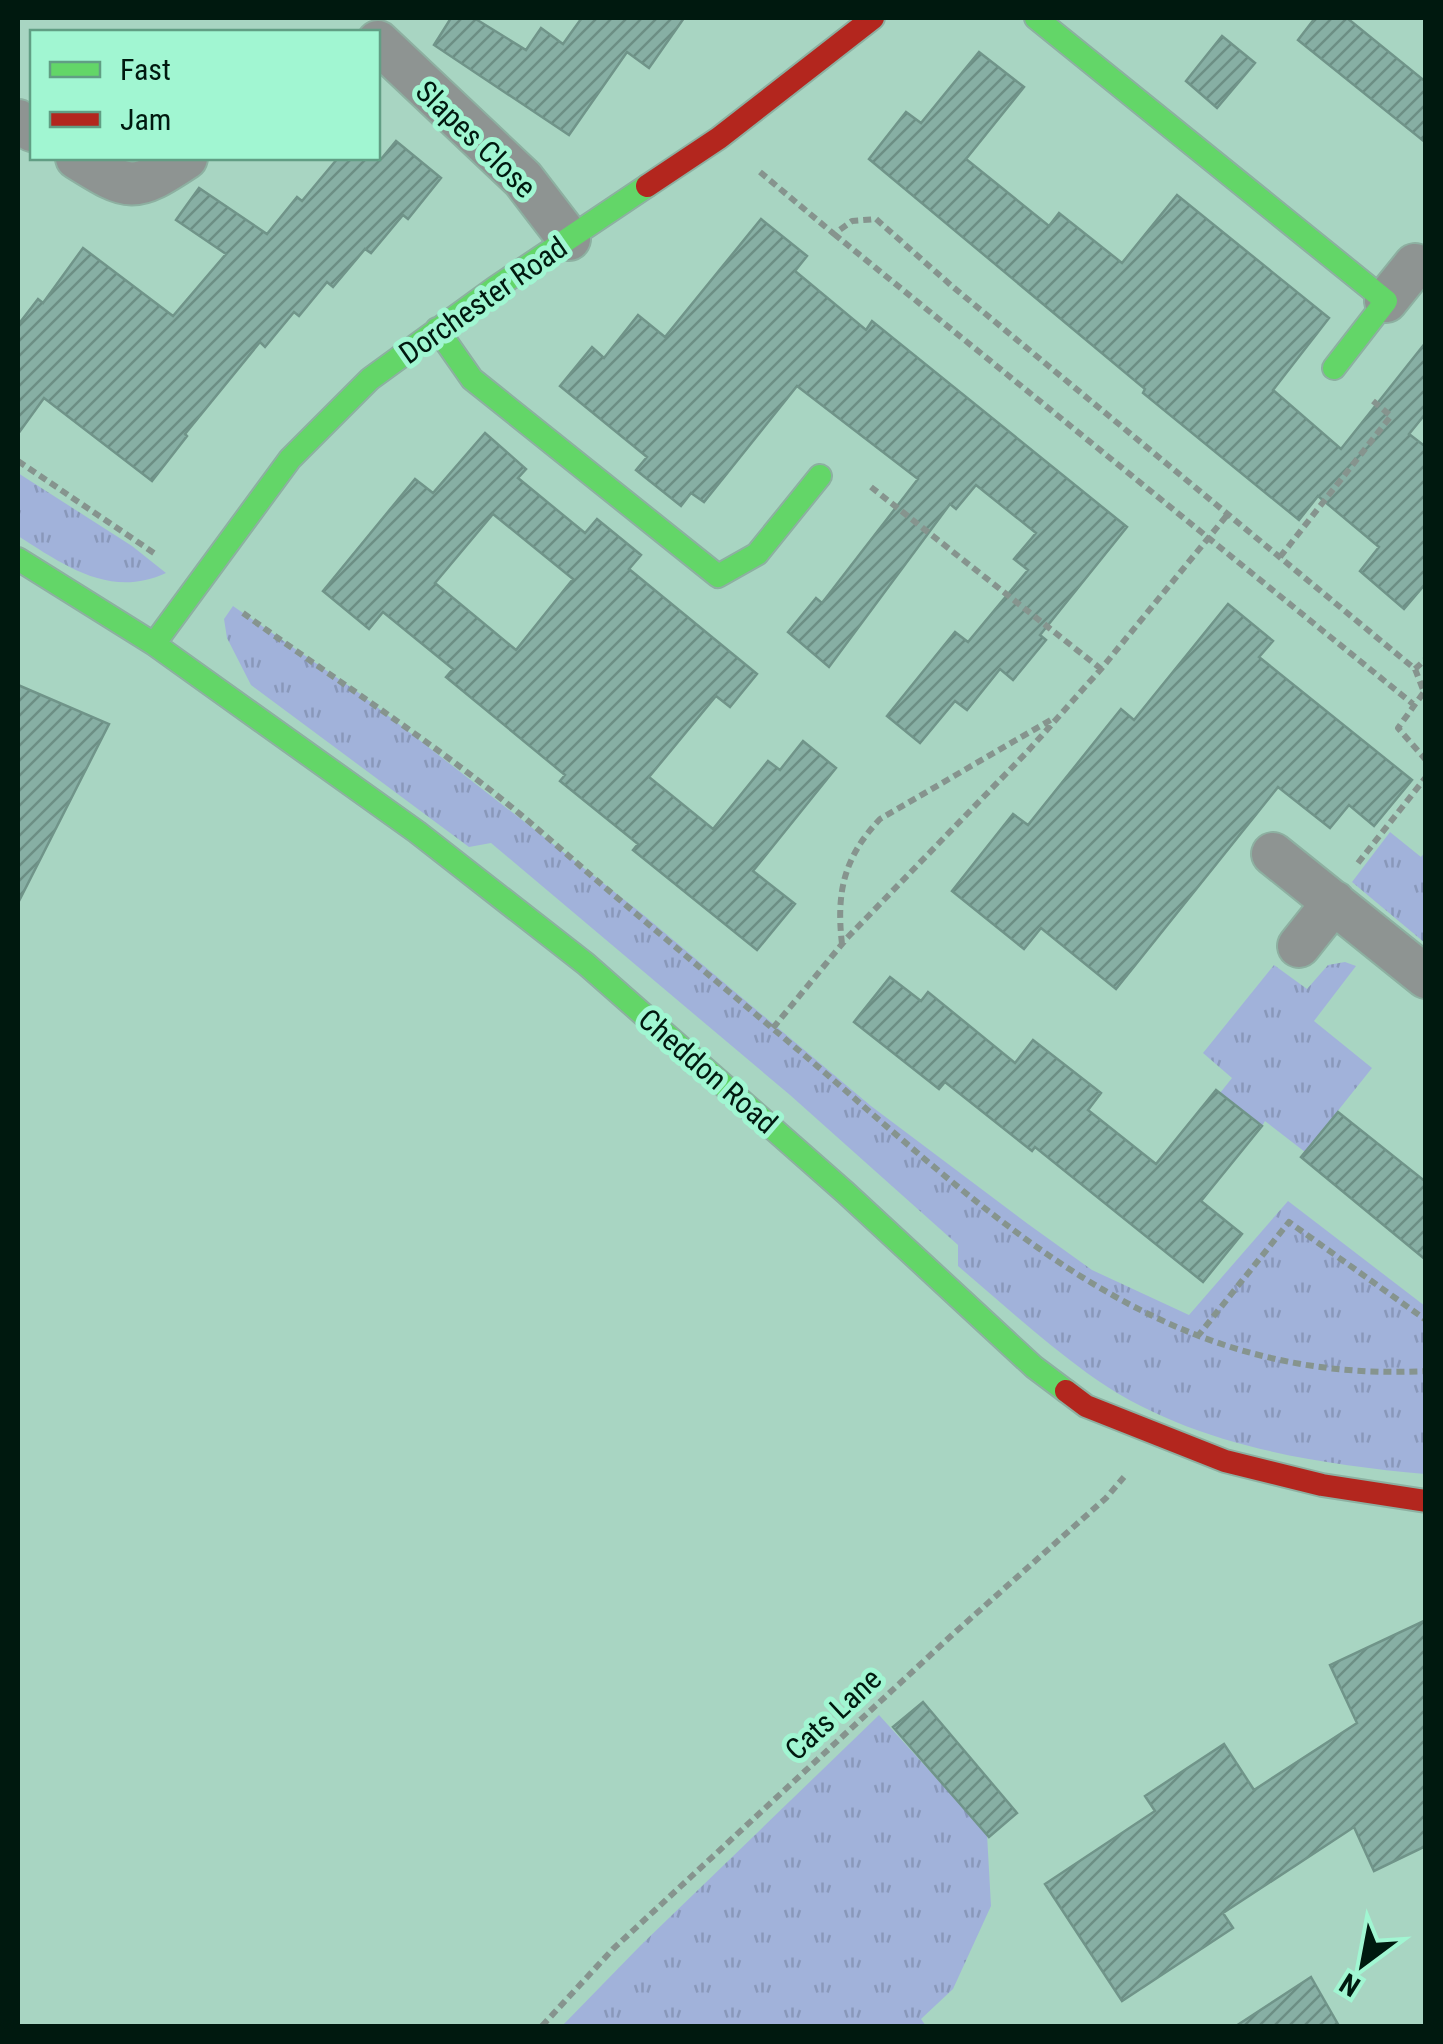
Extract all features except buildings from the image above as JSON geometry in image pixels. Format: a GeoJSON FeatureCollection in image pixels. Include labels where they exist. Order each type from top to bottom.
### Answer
{"type":"FeatureCollection","features":[{"type":"Feature","properties":{"kind":"street","name":"Dorchester Road"},"geometry":{"type":"LineString","coordinates":[[154,644],[290,459],[370,379],[437,328],[719,138],[872,18]]}},
{"type":"Feature","properties":{"kind":"street"},"geometry":{"type":"LineString","coordinates":[[1036,18],[1386,301]]}},
{"type":"Feature","properties":{"kind":"street","name":"Slapes Close"},"geometry":{"type":"LineString","coordinates":[[380,44],[523,179],[570,239]]}},
{"type":"Feature","properties":{"kind":"street"},"geometry":{"type":"LineString","coordinates":[[80,160],[117,183],[132,184],[148,184],[183,160]]}},
{"type":"Feature","properties":{"kind":"street"},"geometry":{"type":"LineString","coordinates":[[1334,368],[1415,265]]}},
{"type":"Feature","properties":{"kind":"street"},"geometry":{"type":"LineString","coordinates":[[437,328],[472,379],[718,576],[757,554],[820,476]]}},
{"type":"Feature","properties":{"kind":"street","name":"Cheddon Road"},"geometry":{"type":"LineString","coordinates":[[18,560],[154,644],[417,832],[586,964],[832,1181],[1034,1367],[1086,1406],[1225,1461],[1322,1485],[1426,1500]]}},
{"type":"Feature","properties":{"kind":"street"},"geometry":{"type":"LineString","coordinates":[[1274,854],[1426,977]]}},
{"type":"Feature","properties":{"kind":"street"},"geometry":{"type":"LineString","coordinates":[[1299,946],[1332,900]]}},
{"type":"Feature","properties":{"kind":"path"},"geometry":{"type":"LineString","coordinates":[[719,138],[1413,704]]}},
{"type":"Feature","properties":{"kind":"path"},"geometry":{"type":"LineString","coordinates":[[834,234],[852,220],[876,219],[952,287],[1415,669],[1424,692],[1398,728],[1426,760]]}},
{"type":"Feature","properties":{"kind":"path"},"geometry":{"type":"LineString","coordinates":[[1280,557],[1391,416],[1334,368]]}},
{"type":"Feature","properties":{"kind":"path"},"geometry":{"type":"LineString","coordinates":[[18,461],[199,581],[488,788],[1014,1234],[1066,1270],[1132,1308],[1198,1337],[1279,1360],[1364,1372],[1426,1371]]}},
{"type":"Feature","properties":{"kind":"path"},"geometry":{"type":"LineString","coordinates":[[820,476],[840,462],[1101,669]]}},
{"type":"Feature","properties":{"kind":"path"},"geometry":{"type":"LineString","coordinates":[[773,1028],[842,945],[1101,669],[1228,514]]}},
{"type":"Feature","properties":{"kind":"path"},"geometry":{"type":"LineString","coordinates":[[1415,669],[1426,659]]}},
{"type":"Feature","properties":{"kind":"path"},"geometry":{"type":"LineString","coordinates":[[842,945],[838,911],[846,870],[872,828],[1059,716]]}},
{"type":"Feature","properties":{"kind":"path"},"geometry":{"type":"LineString","coordinates":[[1332,900],[1426,778]]}},
{"type":"Feature","properties":{"kind":"path"},"geometry":{"type":"LineString","coordinates":[[1198,1337],[1288,1222],[1426,1320]]}},
{"type":"Feature","properties":{"kind":"path","name":"Cats Lane"},"geometry":{"type":"LineString","coordinates":[[542,2026],[628,1935],[1106,1498],[1133,1466],[1148,1432]]}},
{"type":"Feature","properties":{"kind":"green space"},"geometry":{"type":"Polygon","coordinates":[[[18,473],[132,546],[166,573],[145,580],[107,580],[70,567],[18,536],[18,473]]]}},
{"type":"Feature","properties":{"kind":"green space"},"geometry":{"type":"Polygon","coordinates":[[[233,606],[359,693],[640,912],[871,1106],[1092,1270],[1189,1315],[1288,1201],[1425,1306],[1425,1474],[1337,1464],[1249,1446],[1164,1417],[1087,1373],[958,1266],[958,1245],[790,1095],[491,843],[469,847],[251,685],[227,638],[224,619],[233,606]]]}},
{"type":"Feature","properties":{"kind":"green space"},"geometry":{"type":"Polygon","coordinates":[[[1390,832],[1421,857],[1425,852],[1425,943],[1352,882],[1390,832]]]}},
{"type":"Feature","properties":{"kind":"green space"},"geometry":{"type":"Polygon","coordinates":[[[1345,962],[1356,966],[1314,1021],[1372,1068],[1305,1152],[1265,1121],[1262,1126],[1220,1093],[1232,1078],[1203,1053],[1274,965],[1307,989],[1328,965],[1345,962]]]}},
{"type":"Feature","properties":{"kind":"green space"},"geometry":{"type":"Polygon","coordinates":[[[879,1715],[987,1834],[991,1906],[953,1989],[921,2019],[926,2026],[562,2026],[641,1945],[879,1715]]]}},
{"type":"Feature","properties":{"kind":"traffic: fast"},"geometry":{"type":"LineString","coordinates":[[1036,18],[1386,301],[1334,368]]}},
{"type":"Feature","properties":{"kind":"traffic: fast"},"geometry":{"type":"LineString","coordinates":[[154,644],[290,459],[370,379],[495,288],[647,186]]}},
{"type":"Feature","properties":{"kind":"traffic: fast"},"geometry":{"type":"LineString","coordinates":[[437,329],[472,379],[718,576],[757,554],[820,476]]}},
{"type":"Feature","properties":{"kind":"traffic: fast"},"geometry":{"type":"LineString","coordinates":[[18,559],[154,644],[417,832],[586,964],[846,1193],[1034,1367],[1066,1391]]}},
{"type":"Feature","properties":{"kind":"traffic: jam"},"geometry":{"type":"LineString","coordinates":[[647,186],[719,138],[873,18]]}},
{"type":"Feature","properties":{"kind":"traffic: jam"},"geometry":{"type":"LineString","coordinates":[[1066,1391],[1086,1406],[1225,1461],[1322,1485],[1426,1501]]}}]}
